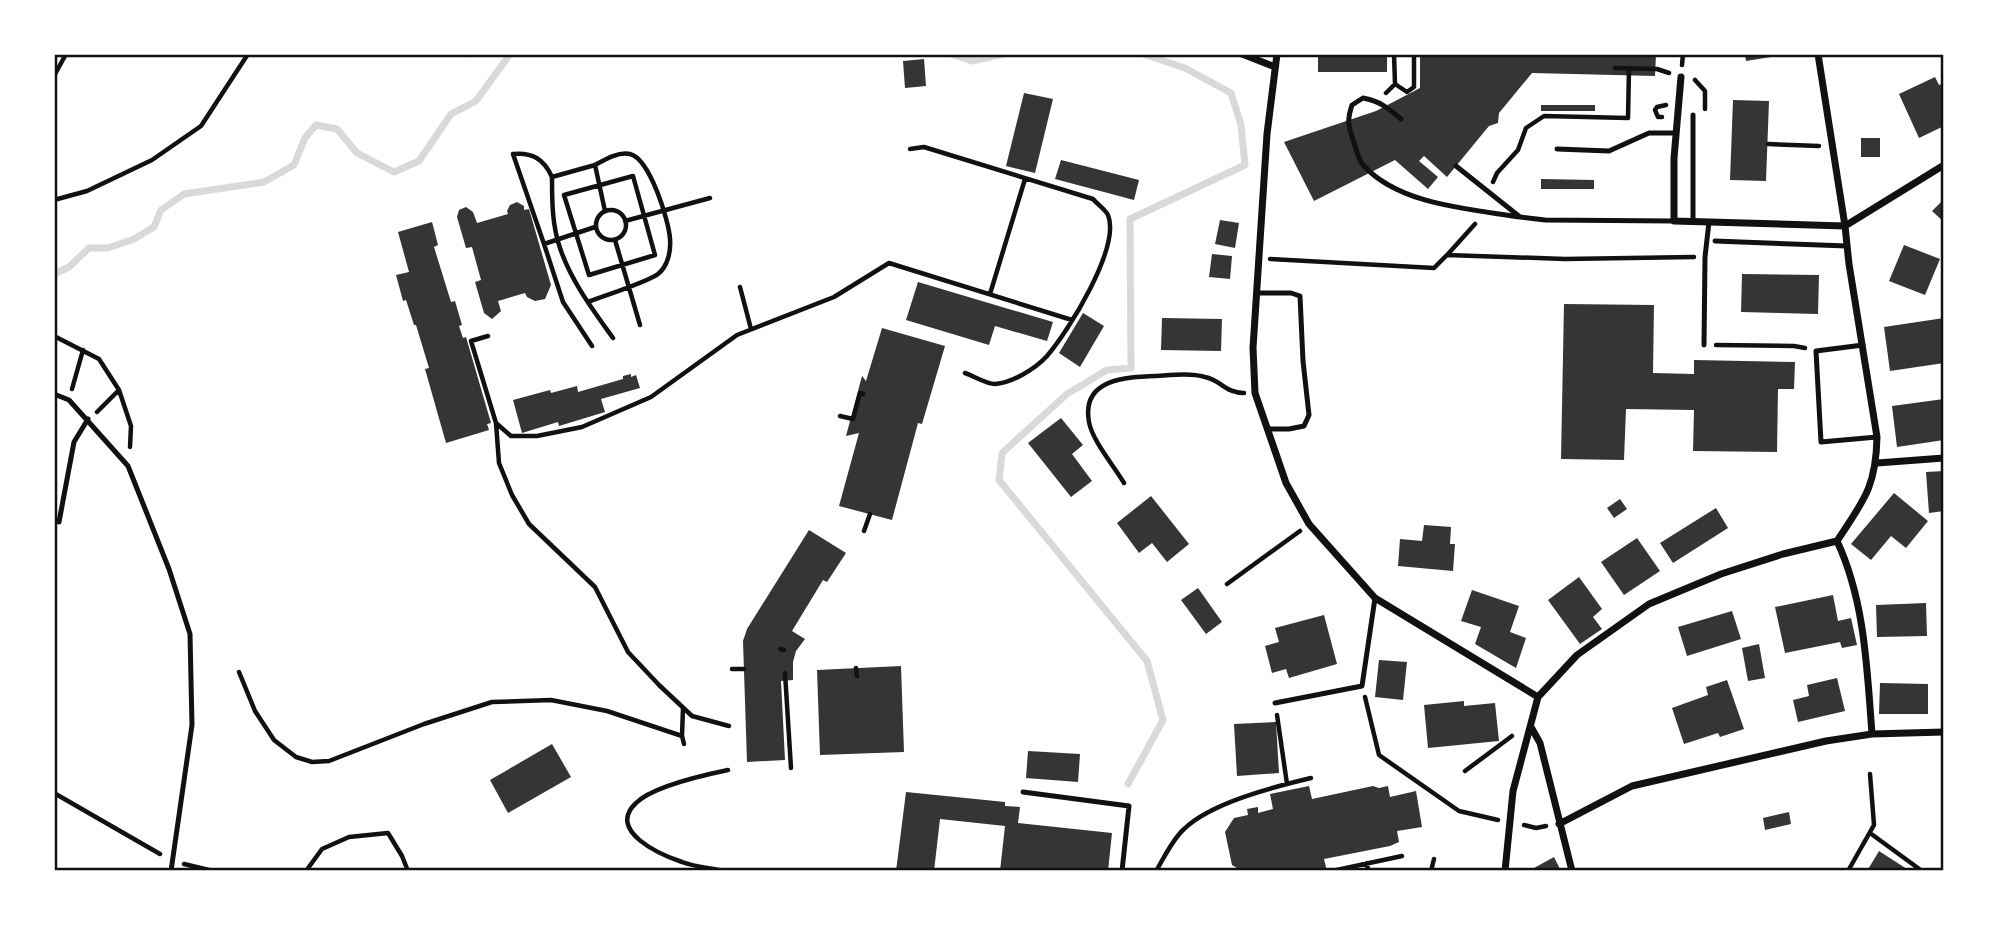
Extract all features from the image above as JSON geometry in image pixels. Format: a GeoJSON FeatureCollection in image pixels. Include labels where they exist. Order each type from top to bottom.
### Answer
{"type":"FeatureCollection","features":[{"type":"Feature","properties":{"kind":"street"},"geometry":{"type":"LineString","coordinates":[[1242,54],[1275,67]]}},
{"type":"Feature","properties":{"kind":"street"},"geometry":{"type":"LineString","coordinates":[[1277,54],[1268,134],[1253,348],[1255,393],[1286,483],[1309,524],[1376,598],[1538,697]]}},
{"type":"Feature","properties":{"kind":"street"},"geometry":{"type":"LineString","coordinates":[[1505,871],[1513,791],[1538,697],[1577,655],[1649,604],[1734,570],[1783,554],[1837,541],[1872,485],[1877,463],[1877,437],[1818,54]]}},
{"type":"Feature","properties":{"kind":"street"},"geometry":{"type":"LineString","coordinates":[[1681,77],[1676,133],[1674,221],[1845,226],[1944,165]]}},
{"type":"Feature","properties":{"kind":"street"},"geometry":{"type":"LineString","coordinates":[[1877,463],[1944,458]]}},
{"type":"Feature","properties":{"kind":"street"},"geometry":{"type":"LineString","coordinates":[[1837,541],[1844,557],[1865,640],[1872,734]]}},
{"type":"Feature","properties":{"kind":"street"},"geometry":{"type":"LineString","coordinates":[[1531,726],[1540,743],[1572,871]]}},
{"type":"Feature","properties":{"kind":"street"},"geometry":{"type":"LineString","coordinates":[[1559,824],[1632,786],[1802,746],[1872,734],[1944,732]]}},
{"type":"Feature","properties":{"kind":"lane"},"geometry":{"type":"LineString","coordinates":[[1401,119],[1382,103],[1363,98],[1352,105],[1347,122],[1362,164],[1390,187],[1424,200],[1453,207],[1545,220],[1674,221]]}},
{"type":"Feature","properties":{"kind":"lane"},"geometry":{"type":"LineString","coordinates":[[1693,115],[1693,222]]}},
{"type":"Feature","properties":{"kind":"lane"},"geometry":{"type":"LineString","coordinates":[[1557,149],[1609,151],[1649,133],[1676,133]]}},
{"type":"Feature","properties":{"kind":"lane"},"geometry":{"type":"LineString","coordinates":[[1456,166],[1520,217]]}},
{"type":"Feature","properties":{"kind":"lane"},"geometry":{"type":"LineString","coordinates":[[1704,345],[1705,257],[1709,222]]}},
{"type":"Feature","properties":{"kind":"lane"},"geometry":{"type":"LineString","coordinates":[[1714,241],[1847,246]]}},
{"type":"Feature","properties":{"kind":"lane"},"geometry":{"type":"LineString","coordinates":[[1257,293],[1292,293],[1300,296],[1309,415],[1304,426],[1268,429]]}},
{"type":"Feature","properties":{"kind":"lane"},"geometry":{"type":"LineString","coordinates":[[1863,345],[1816,351],[1821,442],[1877,437]]}},
{"type":"Feature","properties":{"kind":"lane"},"geometry":{"type":"LineString","coordinates":[[54,394],[69,400],[128,466],[169,569],[190,635],[192,725],[171,871]]}},
{"type":"Feature","properties":{"kind":"lane"},"geometry":{"type":"LineString","coordinates":[[59,522],[74,442],[88,419]]}},
{"type":"Feature","properties":{"kind":"lane"},"geometry":{"type":"LineString","coordinates":[[1275,703],[1362,686],[1376,598]]}},
{"type":"Feature","properties":{"kind":"lane"},"geometry":{"type":"LineString","coordinates":[[1023,792],[1129,806],[1122,871]]}},
{"type":"Feature","properties":{"kind":"path"},"geometry":{"type":"LineString","coordinates":[[54,76],[66,54]]}},
{"type":"Feature","properties":{"kind":"path"},"geometry":{"type":"LineString","coordinates":[[54,200],[87,191],[152,160],[201,126],[248,54]]}},
{"type":"Feature","properties":{"kind":"path"},"geometry":{"type":"LineString","coordinates":[[1385,94],[1395,84],[1394,54]]}},
{"type":"Feature","properties":{"kind":"path"},"geometry":{"type":"LineString","coordinates":[[1395,84],[1406,92],[1414,87],[1414,54]]}},
{"type":"Feature","properties":{"kind":"path"},"geometry":{"type":"LineString","coordinates":[[1615,68],[1657,69],[1681,77]]}},
{"type":"Feature","properties":{"kind":"path"},"geometry":{"type":"LineString","coordinates":[[1768,144],[1818,147],[1833,144]]}},
{"type":"Feature","properties":{"kind":"path"},"geometry":{"type":"LineString","coordinates":[[910,149],[924,147],[1093,199],[1108,215],[1109,240],[1099,272],[1072,320],[1046,358],[1013,380],[992,384],[965,373]]}},
{"type":"Feature","properties":{"kind":"path"},"geometry":{"type":"LineString","coordinates":[[592,346],[563,302],[513,154],[527,152],[546,163],[552,177],[553,217],[560,249],[588,302],[613,338]]}},
{"type":"Feature","properties":{"kind":"path"},"geometry":{"type":"LineString","coordinates":[[552,177],[630,153],[640,159],[664,209],[670,241],[668,261],[658,274],[588,302]]}},
{"type":"Feature","properties":{"kind":"path"},"geometry":{"type":"LineString","coordinates":[[595,164],[606,211]]}},
{"type":"Feature","properties":{"kind":"path"},"geometry":{"type":"LineString","coordinates":[[633,176],[655,255],[589,275],[564,195],[598,184],[633,176]]}},
{"type":"Feature","properties":{"kind":"path"},"geometry":{"type":"LineString","coordinates":[[989,294],[1025,179]]}},
{"type":"Feature","properties":{"kind":"path"},"geometry":{"type":"LineString","coordinates":[[625,221],[709,198]]}},
{"type":"Feature","properties":{"kind":"path"},"geometry":{"type":"LineString","coordinates":[[614,210],[622,215],[625,221],[626,229],[621,237],[615,240],[607,240],[599,235],[595,227],[597,218],[606,211],[614,210]]}},
{"type":"Feature","properties":{"kind":"path"},"geometry":{"type":"LineString","coordinates":[[544,244],[595,227]]}},
{"type":"Feature","properties":{"kind":"path"},"geometry":{"type":"LineString","coordinates":[[615,240],[640,325]]}},
{"type":"Feature","properties":{"kind":"path"},"geometry":{"type":"LineString","coordinates":[[1258,258],[1434,268],[1458,245]]}},
{"type":"Feature","properties":{"kind":"path"},"geometry":{"type":"LineString","coordinates":[[1447,255],[1565,259],[1705,257]]}},
{"type":"Feature","properties":{"kind":"path"},"geometry":{"type":"LineString","coordinates":[[496,423],[511,436],[537,436],[582,427],[651,397],[737,335],[834,297],[889,263],[1072,320]]}},
{"type":"Feature","properties":{"kind":"path"},"geometry":{"type":"LineString","coordinates":[[740,287],[751,329]]}},
{"type":"Feature","properties":{"kind":"path"},"geometry":{"type":"LineString","coordinates":[[54,336],[99,359],[119,390],[131,426],[128,466]]}},
{"type":"Feature","properties":{"kind":"path"},"geometry":{"type":"LineString","coordinates":[[488,336],[471,341],[496,423],[499,463],[512,495],[529,524],[595,587],[628,652],[692,716],[729,726]]}},
{"type":"Feature","properties":{"kind":"path"},"geometry":{"type":"LineString","coordinates":[[1704,345],[1794,346],[1816,351]]}},
{"type":"Feature","properties":{"kind":"path"},"geometry":{"type":"LineString","coordinates":[[69,400],[83,350]]}},
{"type":"Feature","properties":{"kind":"path"},"geometry":{"type":"LineString","coordinates":[[1124,483],[1092,433],[1088,420],[1095,392],[1105,383],[1125,377],[1187,374],[1208,377],[1232,393],[1255,393]]}},
{"type":"Feature","properties":{"kind":"path"},"geometry":{"type":"LineString","coordinates":[[88,419],[119,390]]}},
{"type":"Feature","properties":{"kind":"path"},"geometry":{"type":"LineString","coordinates":[[840,415],[853,419],[860,393],[863,394]]}},
{"type":"Feature","properties":{"kind":"path"},"geometry":{"type":"LineString","coordinates":[[864,531],[870,514]]}},
{"type":"Feature","properties":{"kind":"path"},"geometry":{"type":"LineString","coordinates":[[1227,584],[1309,524]]}},
{"type":"Feature","properties":{"kind":"path"},"geometry":{"type":"LineString","coordinates":[[856,668],[857,676]]}},
{"type":"Feature","properties":{"kind":"path"},"geometry":{"type":"LineString","coordinates":[[732,669],[744,669]]}},
{"type":"Feature","properties":{"kind":"path"},"geometry":{"type":"LineString","coordinates":[[239,672],[255,711],[274,740],[296,757],[312,762],[330,761],[424,724],[492,702],[551,700],[607,711],[682,736]]}},
{"type":"Feature","properties":{"kind":"path"},"geometry":{"type":"LineString","coordinates":[[785,673],[791,768]]}},
{"type":"Feature","properties":{"kind":"path"},"geometry":{"type":"LineString","coordinates":[[1362,686],[1379,755],[1459,811],[1467,813]]}},
{"type":"Feature","properties":{"kind":"path"},"geometry":{"type":"LineString","coordinates":[[1275,703],[1287,784]]}},
{"type":"Feature","properties":{"kind":"path"},"geometry":{"type":"LineString","coordinates":[[683,707],[684,744]]}},
{"type":"Feature","properties":{"kind":"path"},"geometry":{"type":"LineString","coordinates":[[1465,771],[1512,736]]}},
{"type":"Feature","properties":{"kind":"path"},"geometry":{"type":"LineString","coordinates":[[725,871],[684,863],[655,851],[632,834],[628,817],[631,809],[643,798],[692,777],[727,770]]}},
{"type":"Feature","properties":{"kind":"path"},"geometry":{"type":"LineString","coordinates":[[1848,871],[1874,825],[1870,774]]}},
{"type":"Feature","properties":{"kind":"path"},"geometry":{"type":"LineString","coordinates":[[1156,871],[1181,831],[1200,816],[1263,789],[1311,778]]}},
{"type":"Feature","properties":{"kind":"path"},"geometry":{"type":"LineString","coordinates":[[54,793],[172,861],[213,871]]}},
{"type":"Feature","properties":{"kind":"path"},"geometry":{"type":"LineString","coordinates":[[306,871],[322,849],[349,836],[388,833],[408,871]]}},
{"type":"Feature","properties":{"kind":"path"},"geometry":{"type":"LineString","coordinates":[[1870,833],[1922,871]]}},
{"type":"Feature","properties":{"kind":"path"},"geometry":{"type":"LineString","coordinates":[[1332,871],[1402,856]]}},
{"type":"Feature","properties":{"kind":"path"},"geometry":{"type":"LineString","coordinates":[[1431,871],[1434,859]]}},
{"type":"Feature","properties":{"kind":"path"},"geometry":{"type":"LineString","coordinates":[[1367,863],[1368,871]]}},
{"type":"Feature","properties":{"kind":"building"},"geometry":{"type":"Polygon","coordinates":[[[1318,54],[1387,54],[1387,72],[1318,72],[1318,54]]]}},
{"type":"Feature","properties":{"kind":"building"},"geometry":{"type":"Polygon","coordinates":[[[1420,54],[1656,54],[1655,76],[1532,73],[1499,113],[1498,123],[1489,126],[1447,177],[1424,156],[1419,161],[1438,177],[1428,189],[1395,160],[1314,201],[1284,142],[1376,111],[1420,88],[1420,54]]]}},
{"type":"Feature","properties":{"kind":"building"},"geometry":{"type":"Polygon","coordinates":[[[1745,54],[1777,54],[1777,56],[1746,61],[1745,54]]]}},
{"type":"Feature","properties":{"kind":"building"},"geometry":{"type":"Polygon","coordinates":[[[924,59],[926,86],[905,88],[903,61],[924,59]]]}},
{"type":"Feature","properties":{"kind":"building"},"geometry":{"type":"Polygon","coordinates":[[[1935,77],[1939,85],[1944,83],[1944,126],[1919,138],[1899,94],[1935,77]]]}},
{"type":"Feature","properties":{"kind":"building"},"geometry":{"type":"Polygon","coordinates":[[[1024,93],[1053,99],[1035,173],[1006,166],[1024,93]]]}},
{"type":"Feature","properties":{"kind":"building"},"geometry":{"type":"Polygon","coordinates":[[[1733,100],[1769,101],[1766,181],[1730,180],[1733,100]]]}},
{"type":"Feature","properties":{"kind":"building"},"geometry":{"type":"Polygon","coordinates":[[[1541,105],[1595,105],[1595,111],[1541,111],[1541,105]]]}},
{"type":"Feature","properties":{"kind":"building"},"geometry":{"type":"Polygon","coordinates":[[[1861,138],[1880,138],[1880,157],[1861,157],[1861,138]]]}},
{"type":"Feature","properties":{"kind":"building"},"geometry":{"type":"Polygon","coordinates":[[[1061,160],[1139,180],[1134,200],[1055,179],[1061,160]]]}},
{"type":"Feature","properties":{"kind":"building"},"geometry":{"type":"Polygon","coordinates":[[[1541,179],[1594,180],[1594,189],[1541,189],[1541,179]]]}},
{"type":"Feature","properties":{"kind":"building"},"geometry":{"type":"Polygon","coordinates":[[[1944,199],[1944,222],[1932,211],[1944,199]]]}},
{"type":"Feature","properties":{"kind":"building"},"geometry":{"type":"Polygon","coordinates":[[[517,202],[524,206],[524,210],[529,209],[551,285],[545,299],[535,301],[525,293],[498,301],[501,311],[492,319],[484,313],[475,282],[481,280],[472,247],[466,248],[457,217],[459,210],[466,207],[473,212],[477,223],[508,214],[510,205],[517,202]]]}},
{"type":"Feature","properties":{"kind":"building"},"geometry":{"type":"Polygon","coordinates":[[[1220,220],[1239,223],[1235,248],[1215,244],[1220,220]]]}},
{"type":"Feature","properties":{"kind":"building"},"geometry":{"type":"Polygon","coordinates":[[[432,222],[438,245],[434,247],[451,302],[455,301],[462,325],[459,326],[463,338],[466,337],[491,423],[487,424],[489,430],[446,443],[425,369],[429,368],[416,325],[406,300],[403,301],[396,275],[409,272],[398,232],[432,222]]]}},
{"type":"Feature","properties":{"kind":"building"},"geometry":{"type":"Polygon","coordinates":[[[1904,245],[1940,259],[1925,295],[1889,281],[1904,245]]]}},
{"type":"Feature","properties":{"kind":"building"},"geometry":{"type":"Polygon","coordinates":[[[1212,254],[1232,256],[1230,279],[1209,277],[1212,254]]]}},
{"type":"Feature","properties":{"kind":"building"},"geometry":{"type":"Polygon","coordinates":[[[1742,274],[1819,275],[1818,314],[1741,312],[1742,274]]]}},
{"type":"Feature","properties":{"kind":"building"},"geometry":{"type":"Polygon","coordinates":[[[918,282],[1053,322],[1047,341],[995,326],[989,345],[906,320],[918,282]]]}},
{"type":"Feature","properties":{"kind":"building"},"geometry":{"type":"Polygon","coordinates":[[[1564,304],[1654,305],[1653,373],[1694,374],[1694,360],[1795,362],[1794,389],[1778,389],[1777,452],[1693,451],[1694,410],[1626,409],[1624,460],[1561,459],[1564,304]]]}},
{"type":"Feature","properties":{"kind":"building"},"geometry":{"type":"Polygon","coordinates":[[[1083,313],[1104,326],[1080,367],[1059,353],[1083,313]]]}},
{"type":"Feature","properties":{"kind":"building"},"geometry":{"type":"Polygon","coordinates":[[[1162,318],[1222,319],[1221,351],[1161,350],[1162,318]]]}},
{"type":"Feature","properties":{"kind":"building"},"geometry":{"type":"Polygon","coordinates":[[[1944,318],[1944,363],[1890,371],[1884,327],[1944,318]]]}},
{"type":"Feature","properties":{"kind":"building"},"geometry":{"type":"Polygon","coordinates":[[[882,328],[945,346],[922,424],[918,423],[892,520],[839,506],[859,433],[846,436],[862,376],[866,381],[882,328]]]}},
{"type":"Feature","properties":{"kind":"building"},"geometry":{"type":"Polygon","coordinates":[[[631,374],[631,377],[636,375],[640,388],[601,399],[605,412],[559,426],[558,422],[522,433],[513,400],[577,386],[578,392],[623,379],[623,376],[631,374]]]}},
{"type":"Feature","properties":{"kind":"building"},"geometry":{"type":"Polygon","coordinates":[[[1944,399],[1944,440],[1897,447],[1892,406],[1944,399]]]}},
{"type":"Feature","properties":{"kind":"building"},"geometry":{"type":"Polygon","coordinates":[[[1061,418],[1083,445],[1072,454],[1092,481],[1071,497],[1028,443],[1061,418]]]}},
{"type":"Feature","properties":{"kind":"building"},"geometry":{"type":"Polygon","coordinates":[[[1944,471],[1944,511],[1929,513],[1926,472],[1944,471]]]}},
{"type":"Feature","properties":{"kind":"building"},"geometry":{"type":"Polygon","coordinates":[[[1894,493],[1928,521],[1906,548],[1891,536],[1871,560],[1851,544],[1894,493]]]}},
{"type":"Feature","properties":{"kind":"building"},"geometry":{"type":"Polygon","coordinates":[[[1151,496],[1189,544],[1167,562],[1152,543],[1139,553],[1117,523],[1151,496]]]}},
{"type":"Feature","properties":{"kind":"building"},"geometry":{"type":"Polygon","coordinates":[[[1620,499],[1627,509],[1614,518],[1607,508],[1620,499]]]}},
{"type":"Feature","properties":{"kind":"building"},"geometry":{"type":"Polygon","coordinates":[[[1716,508],[1728,528],[1673,563],[1660,543],[1716,508]]]}},
{"type":"Feature","properties":{"kind":"building"},"geometry":{"type":"Polygon","coordinates":[[[1424,525],[1451,527],[1450,544],[1455,544],[1453,571],[1398,566],[1400,539],[1422,541],[1424,525]]]}},
{"type":"Feature","properties":{"kind":"building"},"geometry":{"type":"Polygon","coordinates":[[[809,530],[846,553],[827,582],[823,580],[792,631],[805,639],[796,651],[793,680],[781,681],[785,760],[747,762],[743,641],[747,629],[809,530]]]}},
{"type":"Feature","properties":{"kind":"building"},"geometry":{"type":"Polygon","coordinates":[[[1637,538],[1660,571],[1624,595],[1601,562],[1637,538]]]}},
{"type":"Feature","properties":{"kind":"building"},"geometry":{"type":"Polygon","coordinates":[[[1579,577],[1602,609],[1593,617],[1602,629],[1580,644],[1548,600],[1579,577]]]}},
{"type":"Feature","properties":{"kind":"building"},"geometry":{"type":"Polygon","coordinates":[[[1198,588],[1222,622],[1206,634],[1181,600],[1198,588]]]}},
{"type":"Feature","properties":{"kind":"building"},"geometry":{"type":"Polygon","coordinates":[[[1472,590],[1519,606],[1510,632],[1526,638],[1516,668],[1475,644],[1481,627],[1461,621],[1472,590]]]}},
{"type":"Feature","properties":{"kind":"building"},"geometry":{"type":"Polygon","coordinates":[[[1833,595],[1838,621],[1851,618],[1857,645],[1842,648],[1840,642],[1785,653],[1775,607],[1833,595]]]}},
{"type":"Feature","properties":{"kind":"building"},"geometry":{"type":"Polygon","coordinates":[[[1926,603],[1927,636],[1877,637],[1876,605],[1926,603]]]}},
{"type":"Feature","properties":{"kind":"building"},"geometry":{"type":"Polygon","coordinates":[[[1732,611],[1741,639],[1687,656],[1678,627],[1732,611]]]}},
{"type":"Feature","properties":{"kind":"building"},"geometry":{"type":"Polygon","coordinates":[[[1324,615],[1337,664],[1289,678],[1286,669],[1272,673],[1265,646],[1279,642],[1275,628],[1324,615]]]}},
{"type":"Feature","properties":{"kind":"building"},"geometry":{"type":"Polygon","coordinates":[[[1759,644],[1765,678],[1748,681],[1742,648],[1759,644]]]}},
{"type":"Feature","properties":{"kind":"building"},"geometry":{"type":"Polygon","coordinates":[[[1379,660],[1407,662],[1403,700],[1375,697],[1379,660]]]}},
{"type":"Feature","properties":{"kind":"building"},"geometry":{"type":"Polygon","coordinates":[[[901,666],[904,752],[820,755],[817,670],[901,666]]]}},
{"type":"Feature","properties":{"kind":"building"},"geometry":{"type":"Polygon","coordinates":[[[1837,678],[1845,711],[1798,722],[1793,700],[1809,696],[1807,685],[1837,678]]]}},
{"type":"Feature","properties":{"kind":"building"},"geometry":{"type":"Polygon","coordinates":[[[1727,680],[1744,729],[1720,737],[1718,733],[1684,744],[1672,708],[1708,695],[1706,687],[1727,680]]]}},
{"type":"Feature","properties":{"kind":"building"},"geometry":{"type":"Polygon","coordinates":[[[1880,683],[1928,684],[1928,714],[1879,714],[1880,683]]]}},
{"type":"Feature","properties":{"kind":"building"},"geometry":{"type":"Polygon","coordinates":[[[1464,701],[1464,706],[1495,703],[1499,741],[1428,748],[1424,705],[1464,701]]]}},
{"type":"Feature","properties":{"kind":"building"},"geometry":{"type":"Polygon","coordinates":[[[1276,722],[1279,773],[1237,776],[1234,724],[1276,722]]]}},
{"type":"Feature","properties":{"kind":"building"},"geometry":{"type":"Polygon","coordinates":[[[552,744],[571,777],[508,813],[490,780],[552,744]]]}},
{"type":"Feature","properties":{"kind":"building"},"geometry":{"type":"Polygon","coordinates":[[[1028,751],[1080,754],[1078,782],[1026,778],[1028,751]]]}},
{"type":"Feature","properties":{"kind":"building"},"geometry":{"type":"Polygon","coordinates":[[[1309,786],[1312,799],[1373,786],[1388,786],[1390,797],[1416,791],[1422,827],[1397,831],[1399,842],[1390,846],[1324,859],[1327,871],[1242,871],[1232,865],[1225,832],[1234,818],[1248,815],[1247,809],[1258,807],[1258,813],[1273,809],[1270,794],[1309,786]]]}},
{"type":"Feature","properties":{"kind":"building"},"geometry":{"type":"Polygon","coordinates":[[[906,792],[1005,802],[1005,806],[1020,807],[1018,823],[1112,833],[1108,871],[1000,871],[1005,826],[940,819],[934,871],[896,871],[906,792]]]}},
{"type":"Feature","properties":{"kind":"building"},"geometry":{"type":"Polygon","coordinates":[[[1789,812],[1791,824],[1765,830],[1763,818],[1789,812]]]}},
{"type":"Feature","properties":{"kind":"building"},"geometry":{"type":"Polygon","coordinates":[[[1879,851],[1910,871],[1867,871],[1879,851]]]}},
{"type":"Feature","properties":{"kind":"building"},"geometry":{"type":"Polygon","coordinates":[[[1554,857],[1561,871],[1535,871],[1534,868],[1554,857]]]}},
{"type":"Feature","properties":{"kind":"waterway"},"geometry":{"type":"LineString","coordinates":[[54,274],[69,267],[89,248],[108,248],[134,239],[154,227],[161,210],[184,194],[264,182],[294,165],[305,138],[316,125],[337,129],[357,153],[394,172],[419,161],[451,114],[476,101],[510,54]]}},
{"type":"Feature","properties":{"kind":"waterway"},"geometry":{"type":"LineString","coordinates":[[951,54],[972,61],[1004,54]]}},
{"type":"Feature","properties":{"kind":"waterway"},"geometry":{"type":"LineString","coordinates":[[1128,784],[1163,720],[1147,661],[999,480],[1002,453],[1067,394],[1107,370],[1131,368],[1130,219],[1245,165],[1241,125],[1231,93],[1185,68],[1143,54]]}}]}
